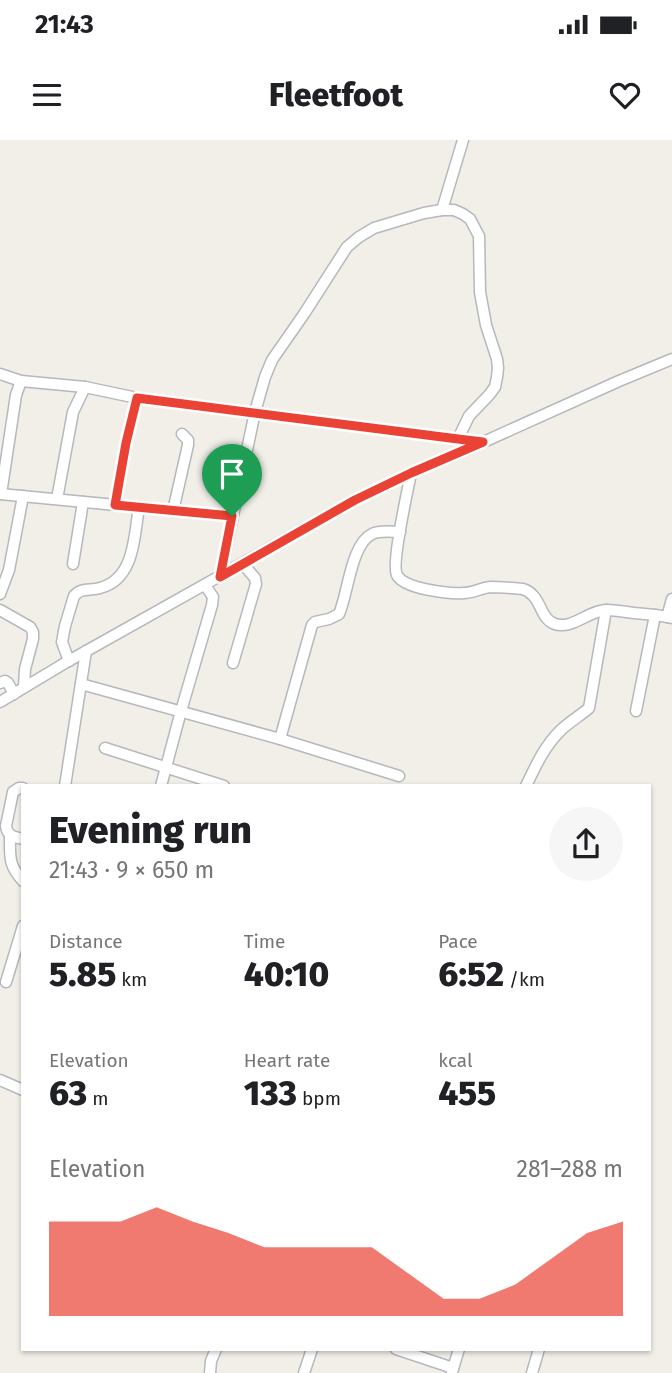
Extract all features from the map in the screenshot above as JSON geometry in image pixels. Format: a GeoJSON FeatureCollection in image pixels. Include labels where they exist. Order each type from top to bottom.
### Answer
{"type":"FeatureCollection","features":[{"type":"Feature","properties":{"kind":"street"},"geometry":{"type":"LineString","coordinates":[[442,209],[464,140]]}},
{"type":"Feature","properties":{"kind":"street"},"geometry":{"type":"LineString","coordinates":[[220,577],[255,412],[272,360],[347,247],[374,228],[442,209],[454,210],[470,219],[479,236],[480,292],[498,368],[495,387],[469,416],[458,439]]}},
{"type":"Feature","properties":{"kind":"street"},"geometry":{"type":"LineString","coordinates":[[0,702],[355,500],[672,359]]}},
{"type":"Feature","properties":{"kind":"street"},"geometry":{"type":"LineString","coordinates":[[0,374],[21,381],[85,387],[137,398],[483,442]]}},
{"type":"Feature","properties":{"kind":"street"},"geometry":{"type":"LineString","coordinates":[[21,381],[5,433],[0,494],[232,516]]}},
{"type":"Feature","properties":{"kind":"street"},"geometry":{"type":"LineString","coordinates":[[57,499],[73,412],[85,387]]}},
{"type":"Feature","properties":{"kind":"street"},"geometry":{"type":"LineString","coordinates":[[115,505],[137,398]]}},
{"type":"Feature","properties":{"kind":"street"},"geometry":{"type":"LineString","coordinates":[[173,511],[188,445],[188,440],[182,434]]}},
{"type":"Feature","properties":{"kind":"street"},"geometry":{"type":"LineString","coordinates":[[411,473],[395,568],[396,575],[405,582],[436,591],[463,593],[485,588],[523,589],[536,597],[549,621],[558,625],[572,623],[588,614],[606,610],[670,617],[672,599]]}},
{"type":"Feature","properties":{"kind":"street"},"geometry":{"type":"LineString","coordinates":[[0,594],[23,496]]}},
{"type":"Feature","properties":{"kind":"street"},"geometry":{"type":"LineString","coordinates":[[73,564],[83,502]]}},
{"type":"Feature","properties":{"kind":"street"},"geometry":{"type":"LineString","coordinates":[[69,661],[62,642],[74,596],[77,591],[102,588],[111,584],[126,569],[139,507]]}},
{"type":"Feature","properties":{"kind":"street"},"geometry":{"type":"LineString","coordinates":[[280,739],[312,625],[339,614],[360,547],[370,534],[400,531]]}},
{"type":"Feature","properties":{"kind":"street"},"geometry":{"type":"LineString","coordinates":[[233,663],[256,584],[256,578],[243,564]]}},
{"type":"Feature","properties":{"kind":"street"},"geometry":{"type":"LineString","coordinates":[[162,784],[212,605],[213,597],[205,585]]}},
{"type":"Feature","properties":{"kind":"street"},"geometry":{"type":"LineString","coordinates":[[0,610],[30,627],[33,632],[24,687]]}},
{"type":"Feature","properties":{"kind":"street"},"geometry":{"type":"LineString","coordinates":[[527,784],[551,741],[569,722],[589,708],[606,610]]}},
{"type":"Feature","properties":{"kind":"street"},"geometry":{"type":"LineString","coordinates":[[636,711],[655,615]]}},
{"type":"Feature","properties":{"kind":"street"},"geometry":{"type":"LineString","coordinates":[[65,784],[86,651]]}},
{"type":"Feature","properties":{"kind":"street"},"geometry":{"type":"LineString","coordinates":[[0,683],[8,683],[14,694]]}},
{"type":"Feature","properties":{"kind":"street"},"geometry":{"type":"LineString","coordinates":[[81,684],[181,710],[399,776]]}},
{"type":"Feature","properties":{"kind":"street"},"geometry":{"type":"LineString","coordinates":[[105,748],[218,784]]}},
{"type":"Feature","properties":{"kind":"street"},"geometry":{"type":"LineString","coordinates":[[21,788],[13,792],[6,826],[10,835],[10,860],[15,873],[21,879]]}},
{"type":"Feature","properties":{"kind":"street"},"geometry":{"type":"LineString","coordinates":[[10,835],[21,838]]}},
{"type":"Feature","properties":{"kind":"street"},"geometry":{"type":"LineString","coordinates":[[6,982],[21,933]]}},
{"type":"Feature","properties":{"kind":"street"},"geometry":{"type":"LineString","coordinates":[[0,1080],[21,1089]]}},
{"type":"Feature","properties":{"kind":"street"},"geometry":{"type":"LineString","coordinates":[[210,1373],[215,1351]]}},
{"type":"Feature","properties":{"kind":"street"},"geometry":{"type":"LineString","coordinates":[[304,1373],[311,1351]]}},
{"type":"Feature","properties":{"kind":"street"},"geometry":{"type":"LineString","coordinates":[[401,1351],[452,1370],[458,1351]]}},
{"type":"Feature","properties":{"kind":"street"},"geometry":{"type":"LineString","coordinates":[[532,1373],[538,1351]]}},
{"type":"Feature","properties":{"kind":"route"},"geometry":{"type":"LineString","coordinates":[[137,398],[483,442],[355,500],[220,577],[232,516],[115,505],[137,398]]}}]}
